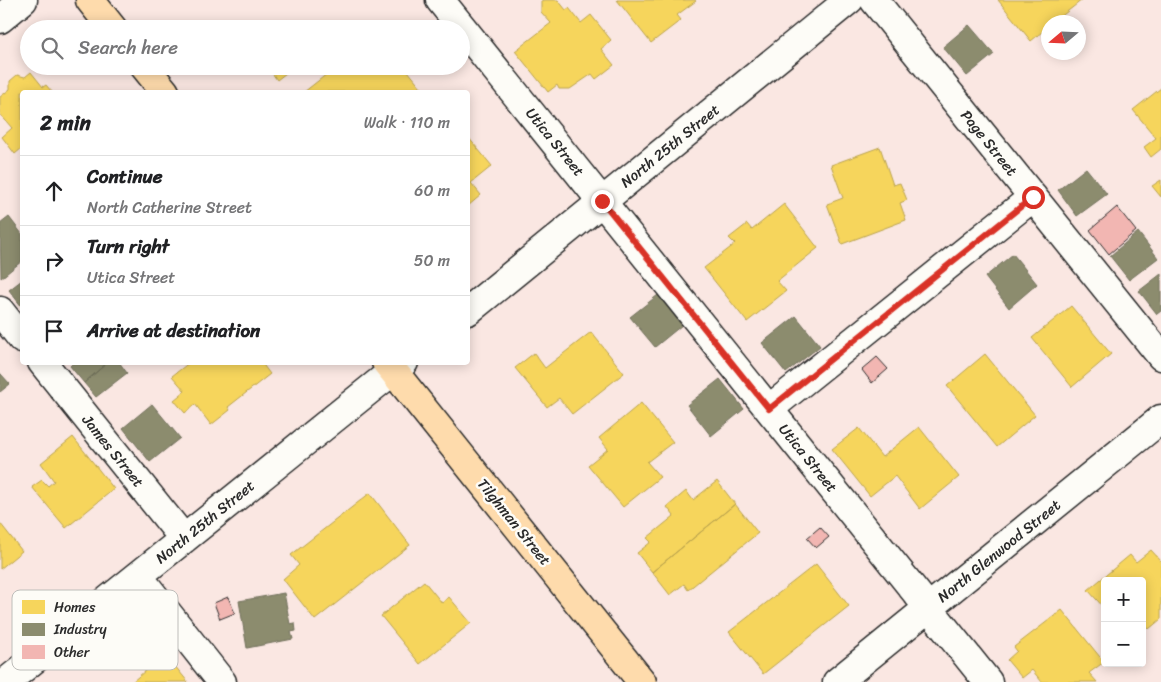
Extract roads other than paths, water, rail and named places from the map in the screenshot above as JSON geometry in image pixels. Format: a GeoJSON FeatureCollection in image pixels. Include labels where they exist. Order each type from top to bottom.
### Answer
{"type":"FeatureCollection","features":[{"type":"Feature","properties":{"kind":"main road"},"geometry":{"type":"LineString","coordinates":[[90,0],[106,20]]}},
{"type":"Feature","properties":{"kind":"main road"},"geometry":{"type":"LineString","coordinates":[[151,75],[163,90]]}},
{"type":"Feature","properties":{"kind":"main road","name":"Tilghman Street"},"geometry":{"type":"LineString","coordinates":[[394,366],[642,682]]}},
{"type":"Feature","properties":{"kind":"street"},"geometry":{"type":"LineString","coordinates":[[0,19],[24,0]]}},
{"type":"Feature","properties":{"kind":"street","name":"Utica Street"},"geometry":{"type":"LineString","coordinates":[[440,0],[456,20]]}},
{"type":"Feature","properties":{"kind":"street","name":"North 25th Street"},"geometry":{"type":"LineString","coordinates":[[470,309],[849,0]]}},
{"type":"Feature","properties":{"kind":"street","name":"Page Street"},"geometry":{"type":"LineString","coordinates":[[874,0],[1161,356]]}},
{"type":"Feature","properties":{"kind":"street","name":"Utica Street"},"geometry":{"type":"LineString","coordinates":[[470,37],[988,682]]}},
{"type":"Feature","properties":{"kind":"street"},"geometry":{"type":"LineString","coordinates":[[769,409],[1033,197]]}},
{"type":"Feature","properties":{"kind":"street","name":"James Street"},"geometry":{"type":"LineString","coordinates":[[44,365],[184,539]]}},
{"type":"Feature","properties":{"kind":"street","name":"North 25th Street"},"geometry":{"type":"LineString","coordinates":[[123,590],[394,366]]}},
{"type":"Feature","properties":{"kind":"street","name":"North Glenwood Street"},"geometry":{"type":"LineString","coordinates":[[837,682],[1161,420]]}},
{"type":"Feature","properties":{"kind":"street"},"geometry":{"type":"LineString","coordinates":[[139,577],[149,590]]}},
{"type":"Feature","properties":{"kind":"street"},"geometry":{"type":"LineString","coordinates":[[178,626],[222,682]]}},
{"type":"Feature","properties":{"kind":"street","name":"North 25th Street"},"geometry":{"type":"LineString","coordinates":[[6,682],[21,670]]}}]}
